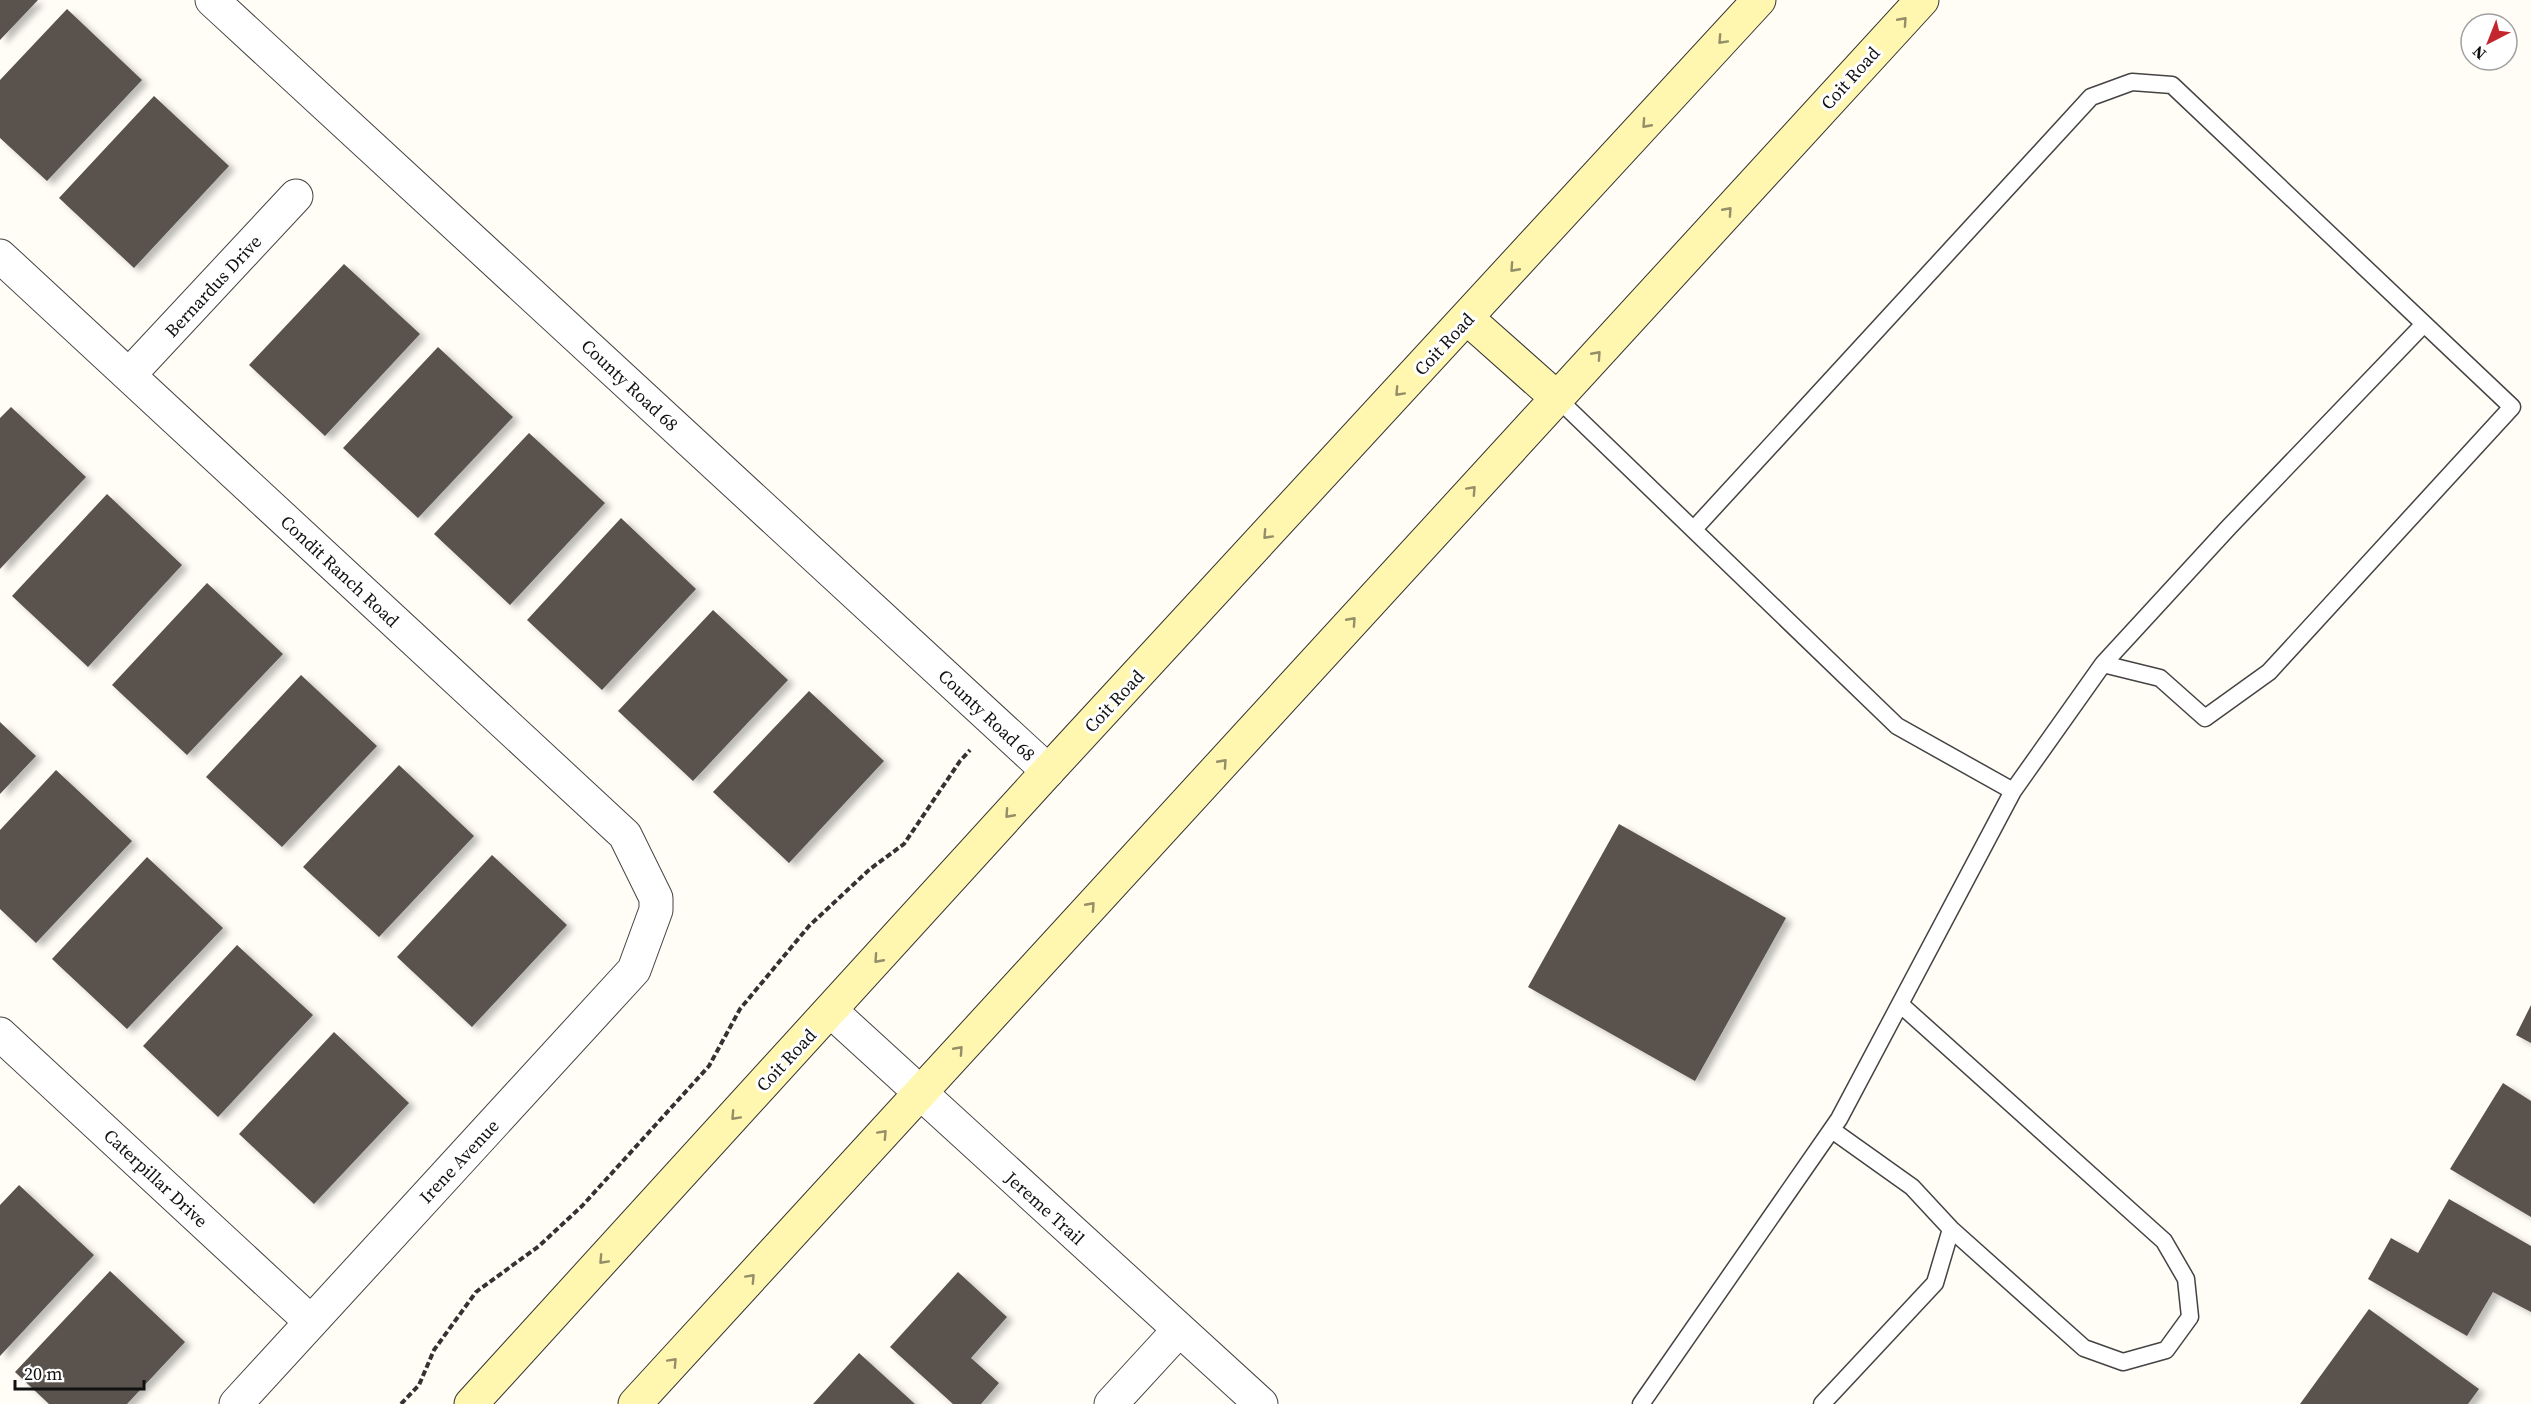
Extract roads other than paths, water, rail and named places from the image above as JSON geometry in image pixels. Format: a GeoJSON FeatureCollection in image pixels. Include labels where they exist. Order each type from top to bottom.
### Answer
{"type":"FeatureCollection","features":[{"type":"Feature","properties":{"kind":"main road","name":"Coit Road"},"geometry":{"type":"LineString","coordinates":[[471,1404],[1048,771],[1468,319],[1760,0]]}},
{"type":"Feature","properties":{"kind":"main road","name":"Coit Road"},"geometry":{"type":"LineString","coordinates":[[635,1404],[1922,0]]}},
{"type":"Feature","properties":{"kind":"main road"},"geometry":{"type":"LineString","coordinates":[[1468,319],[1557,398]]}},
{"type":"Feature","properties":{"kind":"street","name":"County Road 68"},"geometry":{"type":"LineString","coordinates":[[212,0],[1048,771]]}},
{"type":"Feature","properties":{"kind":"street","name":"Bernardus Drive"},"geometry":{"type":"LineString","coordinates":[[129,375],[297,196]]}},
{"type":"Feature","properties":{"kind":"street","name":"Condit Ranch Road"},"geometry":{"type":"LineString","coordinates":[[0,256],[625,836],[656,898],[656,904]]}},
{"type":"Feature","properties":{"kind":"street","name":"Irene Avenue"},"geometry":{"type":"LineString","coordinates":[[236,1404],[634,970],[656,910],[656,904]]}},
{"type":"Feature","properties":{"kind":"street","name":"Jereme Trail"},"geometry":{"type":"LineString","coordinates":[[831,1011],[1261,1404]]}},
{"type":"Feature","properties":{"kind":"street","name":"Caterpillar Drive"},"geometry":{"type":"LineString","coordinates":[[0,1034],[311,1322]]}},
{"type":"Feature","properties":{"kind":"street"},"geometry":{"type":"LineString","coordinates":[[1111,1404],[1179,1330]]}},
{"type":"Feature","properties":{"kind":"lane"},"geometry":{"type":"LineString","coordinates":[[1694,530],[2091,98],[2132,82],[2172,85],[2512,407],[2269,672],[2205,718],[2160,678],[2103,664]]}},
{"type":"Feature","properties":{"kind":"lane"},"geometry":{"type":"LineString","coordinates":[[1641,1404],[1832,1130],[2013,791],[2103,664],[2229,527],[2424,324]]}},
{"type":"Feature","properties":{"kind":"lane"},"geometry":{"type":"LineString","coordinates":[[1557,398],[1898,726],[2013,791]]}},
{"type":"Feature","properties":{"kind":"lane"},"geometry":{"type":"LineString","coordinates":[[1832,1130],[1912,1187],[1951,1229],[2084,1348],[2123,1362],[2166,1350],[2190,1317],[2186,1279],[2164,1241],[1900,1004]]}},
{"type":"Feature","properties":{"kind":"lane"},"geometry":{"type":"LineString","coordinates":[[1822,1404],[1935,1283],[1951,1229]]}}]}
